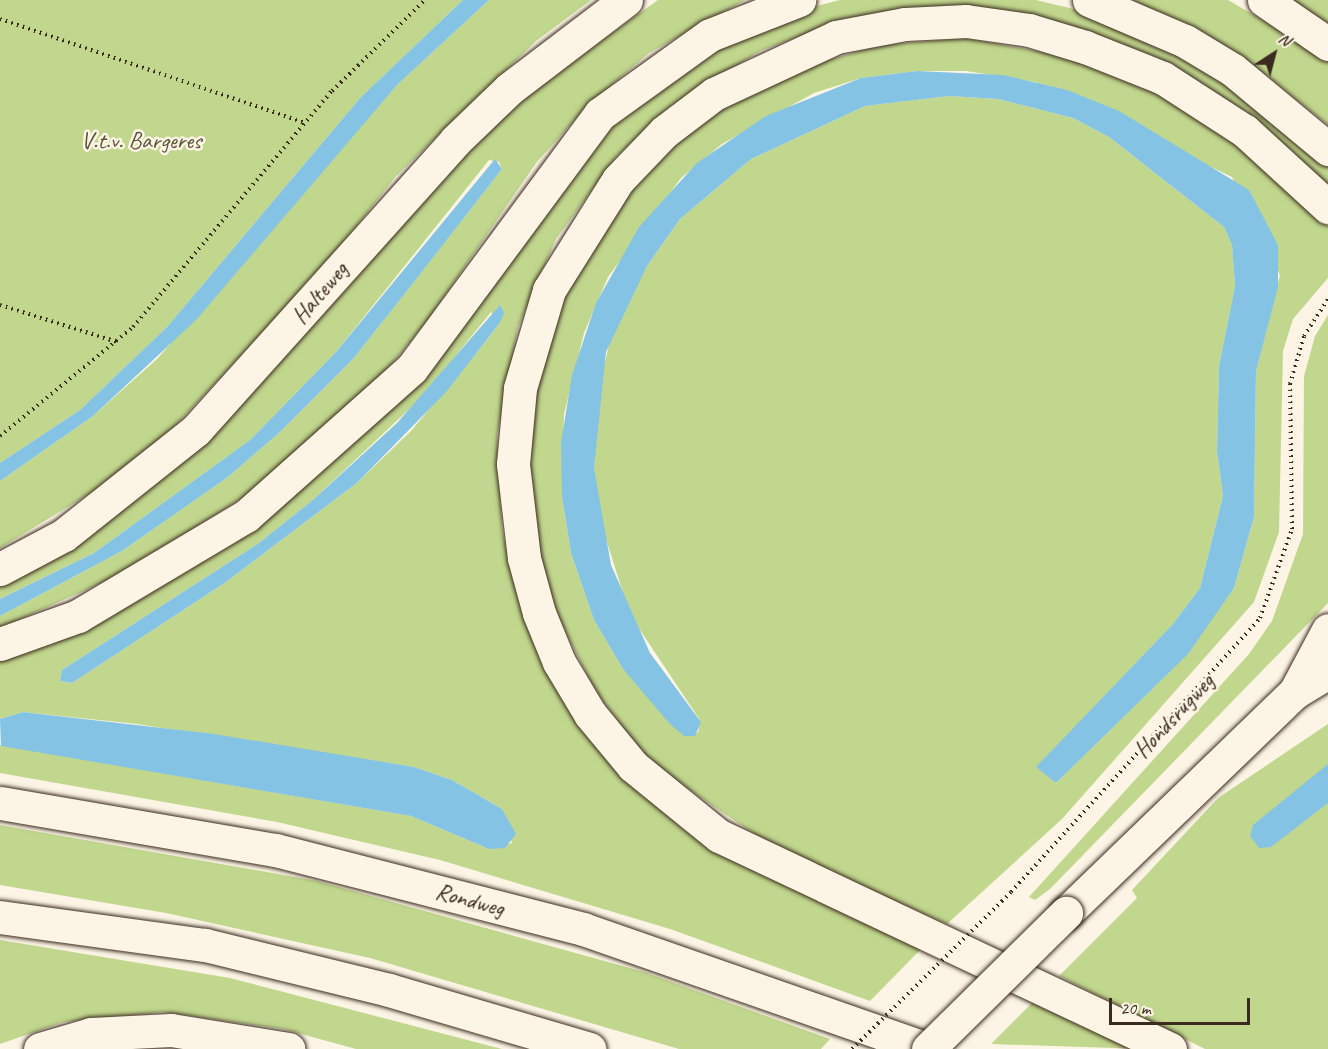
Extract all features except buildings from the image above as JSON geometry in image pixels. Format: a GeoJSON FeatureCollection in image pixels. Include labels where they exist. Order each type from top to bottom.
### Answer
{"type":"FeatureCollection","features":[{"type":"Feature","properties":{"kind":"main road","name":"Halteweg"},"geometry":{"type":"LineString","coordinates":[[0,569],[64,535],[196,430],[455,141],[509,89],[626,0]]}},
{"type":"Feature","properties":{"kind":"main road"},"geometry":{"type":"LineString","coordinates":[[0,644],[78,616],[246,516],[320,456],[412,368],[600,114],[710,35],[799,0]]}},
{"type":"Feature","properties":{"kind":"main road"},"geometry":{"type":"LineString","coordinates":[[1089,0],[1185,40],[1233,70],[1328,149]]}},
{"type":"Feature","properties":{"kind":"main road"},"geometry":{"type":"LineString","coordinates":[[1264,0],[1328,44]]}},
{"type":"Feature","properties":{"kind":"main road"},"geometry":{"type":"LineString","coordinates":[[1170,1049],[719,836],[633,766],[585,705],[539,613],[524,558],[513,464],[520,388],[549,290],[618,180],[664,132],[714,94],[836,37],[905,24],[966,21],[1029,30],[1085,47],[1164,78],[1245,131],[1328,207]]}},
{"type":"Feature","properties":{"kind":"main road"},"geometry":{"type":"LineString","coordinates":[[1295,692],[1328,630]]}},
{"type":"Feature","properties":{"kind":"main road"},"geometry":{"type":"LineString","coordinates":[[928,1049],[1295,692],[1328,672]]}},
{"type":"Feature","properties":{"kind":"main road","name":"Rondweg"},"geometry":{"type":"LineString","coordinates":[[0,803],[276,850],[583,929],[928,1049]]}},
{"type":"Feature","properties":{"kind":"main road"},"geometry":{"type":"LineString","coordinates":[[0,917],[205,945],[389,990],[589,1049]]}},
{"type":"Feature","properties":{"kind":"main road"},"geometry":{"type":"LineString","coordinates":[[40,1049],[91,1034],[171,1030],[288,1049]]}},
{"type":"Feature","properties":{"kind":"path"},"geometry":{"type":"LineString","coordinates":[[0,436],[117,342],[305,123],[425,0]]}},
{"type":"Feature","properties":{"kind":"path"},"geometry":{"type":"LineString","coordinates":[[0,19],[305,123]]}},
{"type":"Feature","properties":{"kind":"path","name":"Hondsrugweg"},"geometry":{"type":"LineString","coordinates":[[852,1049],[1011,892],[1260,618],[1292,529],[1290,384],[1304,336],[1328,299]]}},
{"type":"Feature","properties":{"kind":"path"},"geometry":{"type":"LineString","coordinates":[[0,305],[117,342]]}},
{"type":"Feature","properties":{"kind":"green space","name":"V.t.v. Bargeres"},"geometry":{"type":"Polygon","coordinates":[[[0,0],[463,0],[361,97],[167,327],[80,410],[0,463],[0,0]]]}},
{"type":"Feature","properties":{"kind":"green space"},"geometry":{"type":"Polygon","coordinates":[[[489,0],[591,0],[536,41],[396,176],[325,266],[175,426],[117,477],[0,548],[0,481],[93,416],[157,359],[397,85],[489,0]]]}},
{"type":"Feature","properties":{"kind":"green space"},"geometry":{"type":"Polygon","coordinates":[[[658,0],[745,0],[649,53],[589,104],[536,163],[428,320],[386,371],[245,496],[126,572],[0,628],[0,616],[122,551],[228,477],[280,432],[353,359],[502,169],[499,162],[489,160],[336,352],[250,440],[94,553],[0,599],[0,587],[94,532],[208,441],[447,172],[520,99],[658,0]]]}},
{"type":"Feature","properties":{"kind":"green space"},"geometry":{"type":"Polygon","coordinates":[[[840,0],[1036,0],[1086,12],[1203,66],[1328,164],[1328,187],[1144,55],[836,23],[760,51],[672,105],[616,157],[556,239],[518,327],[497,436],[502,530],[517,595],[537,647],[655,805],[682,828],[725,857],[926,944],[870,1001],[670,929],[440,860],[277,822],[0,773],[0,745],[411,816],[489,849],[512,843],[502,809],[452,780],[414,767],[137,724],[23,712],[0,719],[0,657],[305,485],[422,373],[617,116],[687,63],[793,12],[840,0]],[[491,312],[423,396],[314,499],[259,543],[62,670],[60,681],[72,683],[226,582],[358,482],[411,431],[499,324],[491,312]]]}},
{"type":"Feature","properties":{"kind":"green space"},"geometry":{"type":"Polygon","coordinates":[[[1133,0],[1228,0],[1307,46],[1328,60],[1328,125],[1250,62],[1133,0]]]}},
{"type":"Feature","properties":{"kind":"green space"},"geometry":{"type":"Polygon","coordinates":[[[1291,0],[1328,0],[1328,24],[1305,9],[1291,0]]]}},
{"type":"Feature","properties":{"kind":"green space"},"geometry":{"type":"Polygon","coordinates":[[[966,38],[1079,59],[1176,100],[1256,158],[1328,225],[1328,278],[1293,319],[1283,351],[1279,532],[1254,602],[1062,819],[947,924],[801,860],[753,833],[659,769],[638,747],[596,692],[555,611],[541,563],[529,486],[530,428],[544,344],[581,257],[642,172],[720,110],[809,65],[882,45],[966,38]],[[917,71],[861,78],[814,93],[722,144],[681,178],[608,277],[584,333],[564,414],[562,497],[571,553],[594,620],[623,669],[698,733],[700,720],[630,615],[600,520],[594,468],[599,387],[612,332],[647,266],[680,219],[751,159],[865,106],[949,96],[998,99],[1073,118],[1109,137],[1224,227],[1232,245],[1235,286],[1219,366],[1217,452],[1223,496],[1200,588],[1173,624],[1037,767],[1056,783],[1169,672],[1234,588],[1254,517],[1256,371],[1280,275],[1232,177],[1035,82],[966,71],[917,71]]]}},
{"type":"Feature","properties":{"kind":"green space"},"geometry":{"type":"Polygon","coordinates":[[[1328,315],[1328,603],[1050,889],[1035,900],[1029,897],[1249,654],[1272,621],[1303,534],[1304,376],[1315,336],[1328,315]]]}},
{"type":"Feature","properties":{"kind":"green space"},"geometry":{"type":"Polygon","coordinates":[[[1328,724],[1328,1049],[1205,1049],[1059,976],[1137,898],[1132,890],[1218,798],[1328,724]]]}},
{"type":"Feature","properties":{"kind":"green space"},"geometry":{"type":"Polygon","coordinates":[[[0,825],[317,881],[644,972],[830,1039],[821,1049],[679,1049],[370,958],[166,913],[0,885],[0,825]]]}},
{"type":"Feature","properties":{"kind":"green space"},"geometry":{"type":"Polygon","coordinates":[[[0,940],[230,978],[502,1049],[356,1049],[283,1029],[163,1012],[63,1022],[0,1044],[0,940]]]}},
{"type":"Feature","properties":{"kind":"green space"},"geometry":{"type":"Polygon","coordinates":[[[1039,996],[1145,1049],[991,1044],[1039,996]]]}},
{"type":"Feature","properties":{"kind":"water"},"geometry":{"type":"Polygon","coordinates":[[[463,0],[489,0],[397,85],[196,320],[93,416],[0,481],[0,463],[80,410],[167,327],[361,97],[463,0]]]}},
{"type":"Feature","properties":{"kind":"water"},"geometry":{"type":"Polygon","coordinates":[[[917,71],[1003,75],[1067,90],[1119,111],[1249,190],[1278,245],[1278,287],[1256,371],[1254,517],[1234,588],[1188,654],[1056,783],[1036,767],[1173,624],[1200,588],[1223,496],[1217,452],[1219,366],[1235,286],[1232,245],[1224,227],[1109,137],[1073,118],[998,99],[949,96],[865,106],[751,159],[680,219],[647,266],[606,352],[594,468],[611,565],[650,653],[701,722],[695,736],[684,736],[669,723],[623,669],[594,620],[571,553],[562,497],[561,443],[572,375],[596,303],[639,227],[697,163],[766,116],[861,78],[917,71]]]}},
{"type":"Feature","properties":{"kind":"water"},"geometry":{"type":"Polygon","coordinates":[[[495,159],[502,169],[417,278],[353,359],[280,432],[228,477],[122,551],[0,616],[0,599],[94,553],[250,440],[336,352],[495,159]]]}},
{"type":"Feature","properties":{"kind":"water"},"geometry":{"type":"Polygon","coordinates":[[[500,305],[504,313],[499,324],[446,392],[358,482],[226,582],[72,683],[60,681],[62,670],[259,543],[314,499],[397,423],[500,305]]]}},
{"type":"Feature","properties":{"kind":"water"},"geometry":{"type":"Polygon","coordinates":[[[23,712],[214,734],[414,767],[452,780],[502,809],[516,834],[505,848],[489,849],[411,816],[1,746],[0,719],[23,712]]]}},
{"type":"Feature","properties":{"kind":"water"},"geometry":{"type":"Polygon","coordinates":[[[1328,764],[1328,803],[1271,847],[1259,848],[1250,836],[1253,825],[1328,764]]]}}]}
